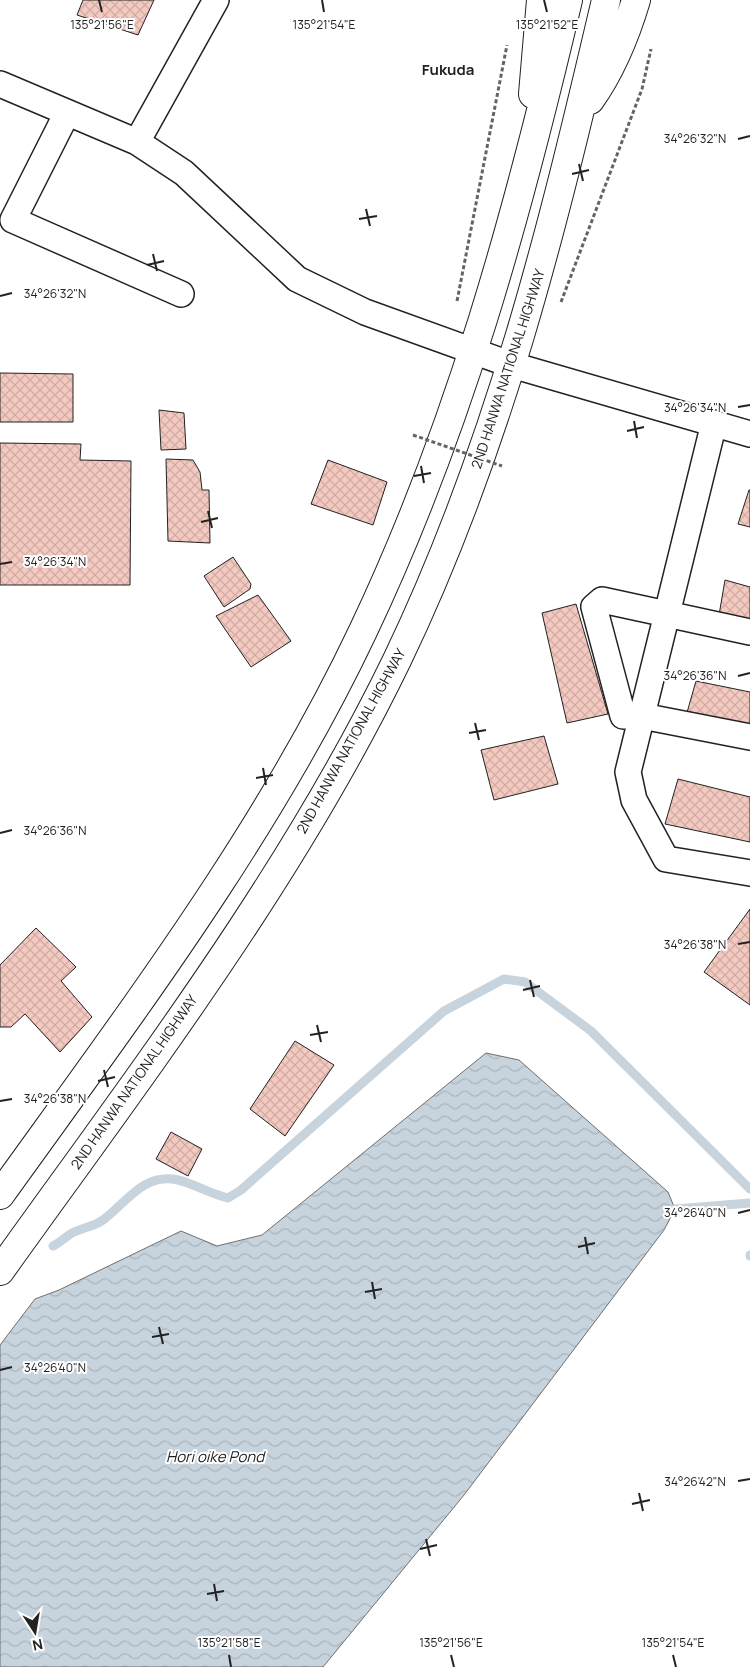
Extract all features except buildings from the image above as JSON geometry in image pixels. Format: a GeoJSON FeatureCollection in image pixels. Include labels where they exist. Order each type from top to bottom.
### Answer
{"type":"FeatureCollection","features":[{"type":"Feature","properties":{"kind":"highway"},"geometry":{"type":"LineString","coordinates":[[530,161],[535,56],[541,0]]}},
{"type":"Feature","properties":{"kind":"highway"},"geometry":{"type":"LineString","coordinates":[[0,1195],[179,946],[252,833],[341,676],[426,490],[473,351],[530,161],[568,0]]}},
{"type":"Feature","properties":{"kind":"highway","name":"2ND HANWA NATIONAL HIGHWAY"},"geometry":{"type":"LineString","coordinates":[[0,1271],[92,1145],[253,912],[339,769],[398,658],[453,531],[496,418],[555,217],[606,0]]}},
{"type":"Feature","properties":{"kind":"highway"},"geometry":{"type":"LineString","coordinates":[[580,114],[604,80],[619,51],[636,0]]}},
{"type":"Feature","properties":{"kind":"street"},"geometry":{"type":"LineString","coordinates":[[137,142],[216,0]]}},
{"type":"Feature","properties":{"kind":"street"},"geometry":{"type":"LineString","coordinates":[[0,84],[137,142],[184,173],[297,279],[365,312],[512,365],[750,434]]}},
{"type":"Feature","properties":{"kind":"street"},"geometry":{"type":"LineString","coordinates":[[68,113],[13,220],[181,294]]}},
{"type":"Feature","properties":{"kind":"street"},"geometry":{"type":"LineString","coordinates":[[714,423],[628,772],[634,800],[666,859],[750,873]]}},
{"type":"Feature","properties":{"kind":"street"},"geometry":{"type":"LineString","coordinates":[[750,632],[602,600],[594,607],[623,716],[642,716],[750,737]]}},
{"type":"Feature","properties":{"kind":"path"},"geometry":{"type":"LineString","coordinates":[[456,304],[508,40]]}},
{"type":"Feature","properties":{"kind":"path"},"geometry":{"type":"LineString","coordinates":[[561,303],[642,89],[652,45]]}},
{"type":"Feature","properties":{"kind":"path"},"geometry":{"type":"LineString","coordinates":[[413,436],[502,466]]}},
{"type":"Feature","properties":{"kind":"water","name":"Hori oike Pond"},"geometry":{"type":"Polygon","coordinates":[[[486,1053],[519,1060],[668,1192],[675,1209],[664,1230],[464,1495],[323,1667],[0,1667],[0,1345],[35,1299],[59,1290],[181,1231],[217,1246],[262,1235],[486,1053]]]}},
{"type":"Feature","properties":{"kind":"waterway"},"geometry":{"type":"LineString","coordinates":[[53,1246],[73,1233],[103,1220],[136,1191],[155,1180],[178,1180],[228,1198],[241,1190],[444,1011],[504,979],[525,982],[591,1031],[750,1189]]}},
{"type":"Feature","properties":{"kind":"waterway"},"geometry":{"type":"LineString","coordinates":[[675,1209],[750,1203]]}},
{"type":"Feature","properties":{"kind":"district","name":"Fukuda"},"geometry":{"type":"Point","coordinates":[448,70]}}]}
